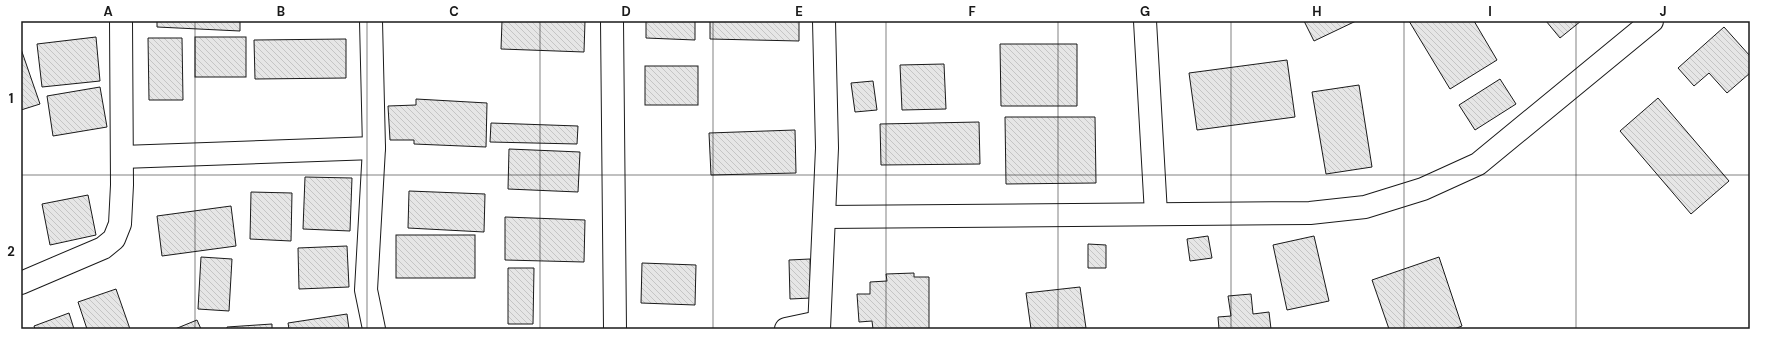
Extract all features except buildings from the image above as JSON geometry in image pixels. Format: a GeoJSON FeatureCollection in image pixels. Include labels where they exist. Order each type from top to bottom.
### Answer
{"type":"FeatureCollection","features":[{"type":"Feature","properties":{"kind":"street"},"geometry":{"type":"LineString","coordinates":[[21,282],[103,248],[114,239],[120,224],[122,157],[121,21]]}},
{"type":"Feature","properties":{"kind":"street"},"geometry":{"type":"LineString","coordinates":[[371,21],[374,148],[366,290],[374,329]]}},
{"type":"Feature","properties":{"kind":"street"},"geometry":{"type":"LineString","coordinates":[[612,21],[615,329]]}},
{"type":"Feature","properties":{"kind":"street"},"geometry":{"type":"LineString","coordinates":[[786,329],[819,325],[827,148],[824,21]]}},
{"type":"Feature","properties":{"kind":"street"},"geometry":{"type":"LineString","coordinates":[[1145,21],[1156,214]]}},
{"type":"Feature","properties":{"kind":"street"},"geometry":{"type":"LineString","coordinates":[[824,217],[1310,213],[1365,207],[1423,189],[1478,164],[1652,21]]}},
{"type":"Feature","properties":{"kind":"street"},"geometry":{"type":"LineString","coordinates":[[122,157],[374,148]]}}]}
